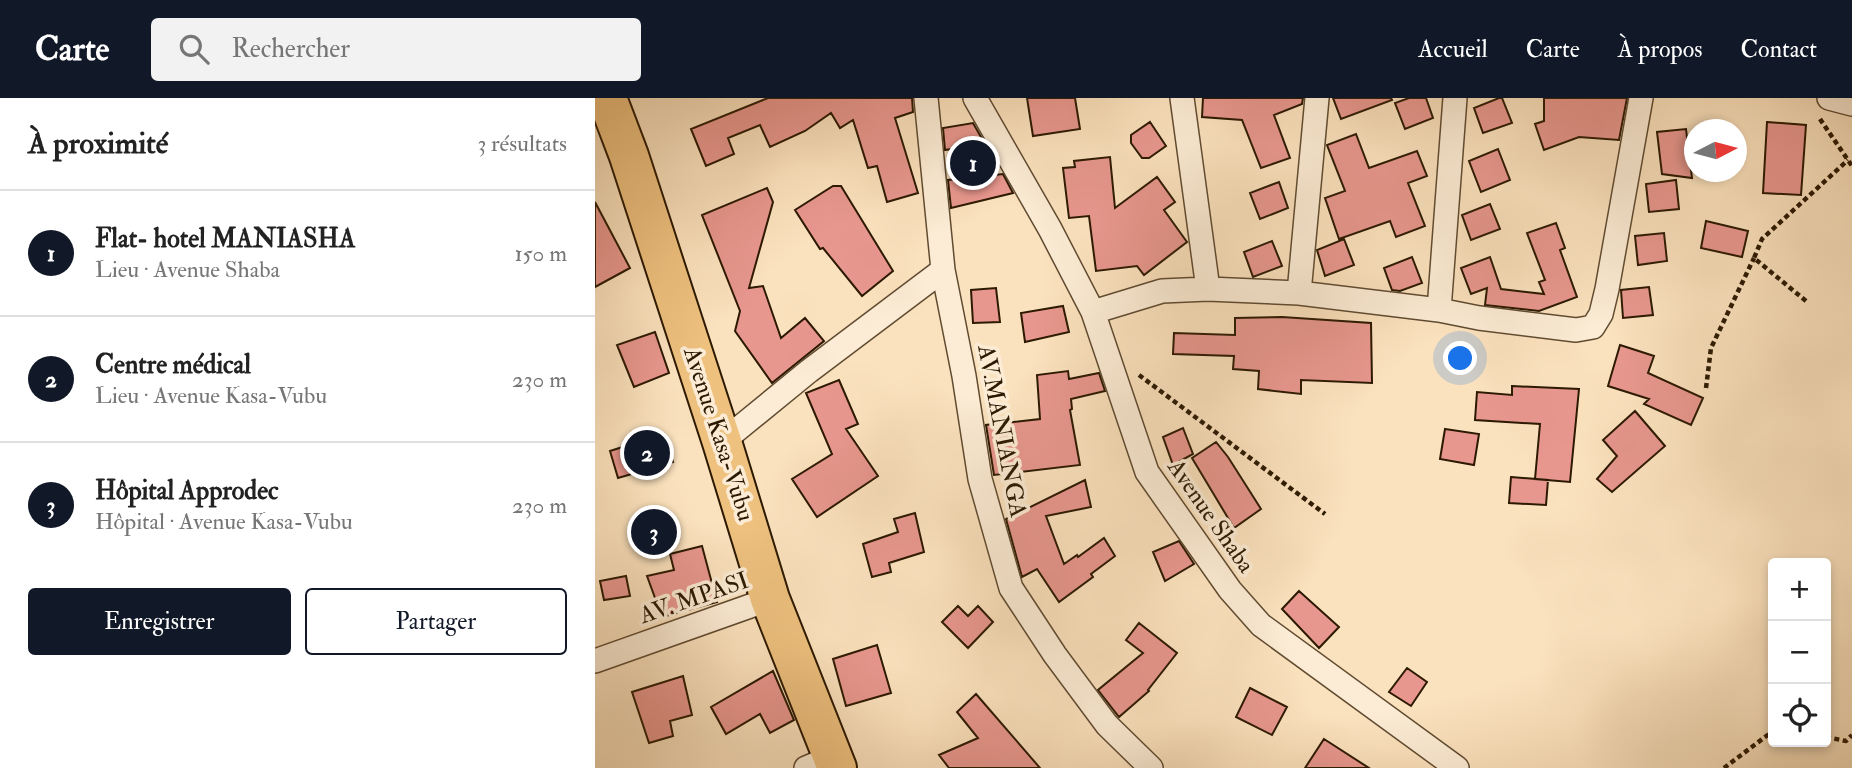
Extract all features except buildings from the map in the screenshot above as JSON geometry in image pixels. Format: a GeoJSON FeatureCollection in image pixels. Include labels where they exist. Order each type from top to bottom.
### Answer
{"type":"FeatureCollection","features":[{"type":"Feature","properties":{"kind":"highway","name":"Avenue Kasa-Vubu"},"geometry":{"type":"LineString","coordinates":[[607,98],[629,156],[825,764]]}},
{"type":"Feature","properties":{"kind":"street","name":"AV.MANIANGA"},"geometry":{"type":"LineString","coordinates":[[926,98],[943,270],[964,376],[980,479],[1011,589],[1055,655],[1107,725],[1151,768]]}},
{"type":"Feature","properties":{"kind":"street","name":"Avenue Shaba"},"geometry":{"type":"LineString","coordinates":[[975,98],[1050,229],[1093,312],[1147,472],[1230,590],[1261,625],[1457,768]]}},
{"type":"Feature","properties":{"kind":"street"},"geometry":{"type":"LineString","coordinates":[[1182,98],[1208,289]]}},
{"type":"Feature","properties":{"kind":"street"},"geometry":{"type":"LineString","coordinates":[[1299,293],[1317,98]]}},
{"type":"Feature","properties":{"kind":"street"},"geometry":{"type":"LineString","coordinates":[[1439,310],[1455,98]]}},
{"type":"Feature","properties":{"kind":"street"},"geometry":{"type":"LineString","coordinates":[[1093,312],[1162,291],[1208,289],[1299,293],[1576,330],[1593,327],[1601,314],[1607,289],[1641,98]]}},
{"type":"Feature","properties":{"kind":"street"},"geometry":{"type":"LineString","coordinates":[[1821,103],[1852,104]]}},
{"type":"Feature","properties":{"kind":"street"},"geometry":{"type":"LineString","coordinates":[[722,442],[809,371],[943,270]]}},
{"type":"Feature","properties":{"kind":"street","name":"AV. MPASI"},"geometry":{"type":"LineString","coordinates":[[595,661],[770,599]]}},
{"type":"Feature","properties":{"kind":"path"},"geometry":{"type":"LineString","coordinates":[[1821,103],[1852,166]]}},
{"type":"Feature","properties":{"kind":"path"},"geometry":{"type":"LineString","coordinates":[[1706,388],[1711,348],[1762,239],[1848,160]]}},
{"type":"Feature","properties":{"kind":"path"},"geometry":{"type":"LineString","coordinates":[[1754,258],[1806,301]]}},
{"type":"Feature","properties":{"kind":"path"},"geometry":{"type":"LineString","coordinates":[[1138,374],[1325,514]]}},
{"type":"Feature","properties":{"kind":"path"},"geometry":{"type":"LineString","coordinates":[[1724,768],[1768,735]]}},
{"type":"Feature","properties":{"kind":"path"},"geometry":{"type":"LineString","coordinates":[[1831,738],[1846,741],[1852,735]]}},
{"type":"Feature","properties":{"kind":"place","name":"Flat- hotel MANIASHA"},"geometry":{"type":"Point","coordinates":[973,163]}},
{"type":"Feature","properties":{"kind":"place","name":"Centre médical"},"geometry":{"type":"Point","coordinates":[647,453]}},
{"type":"Feature","properties":{"kind":"place","name":"Hôpital Approdec"},"geometry":{"type":"Point","coordinates":[654,532]}}]}
